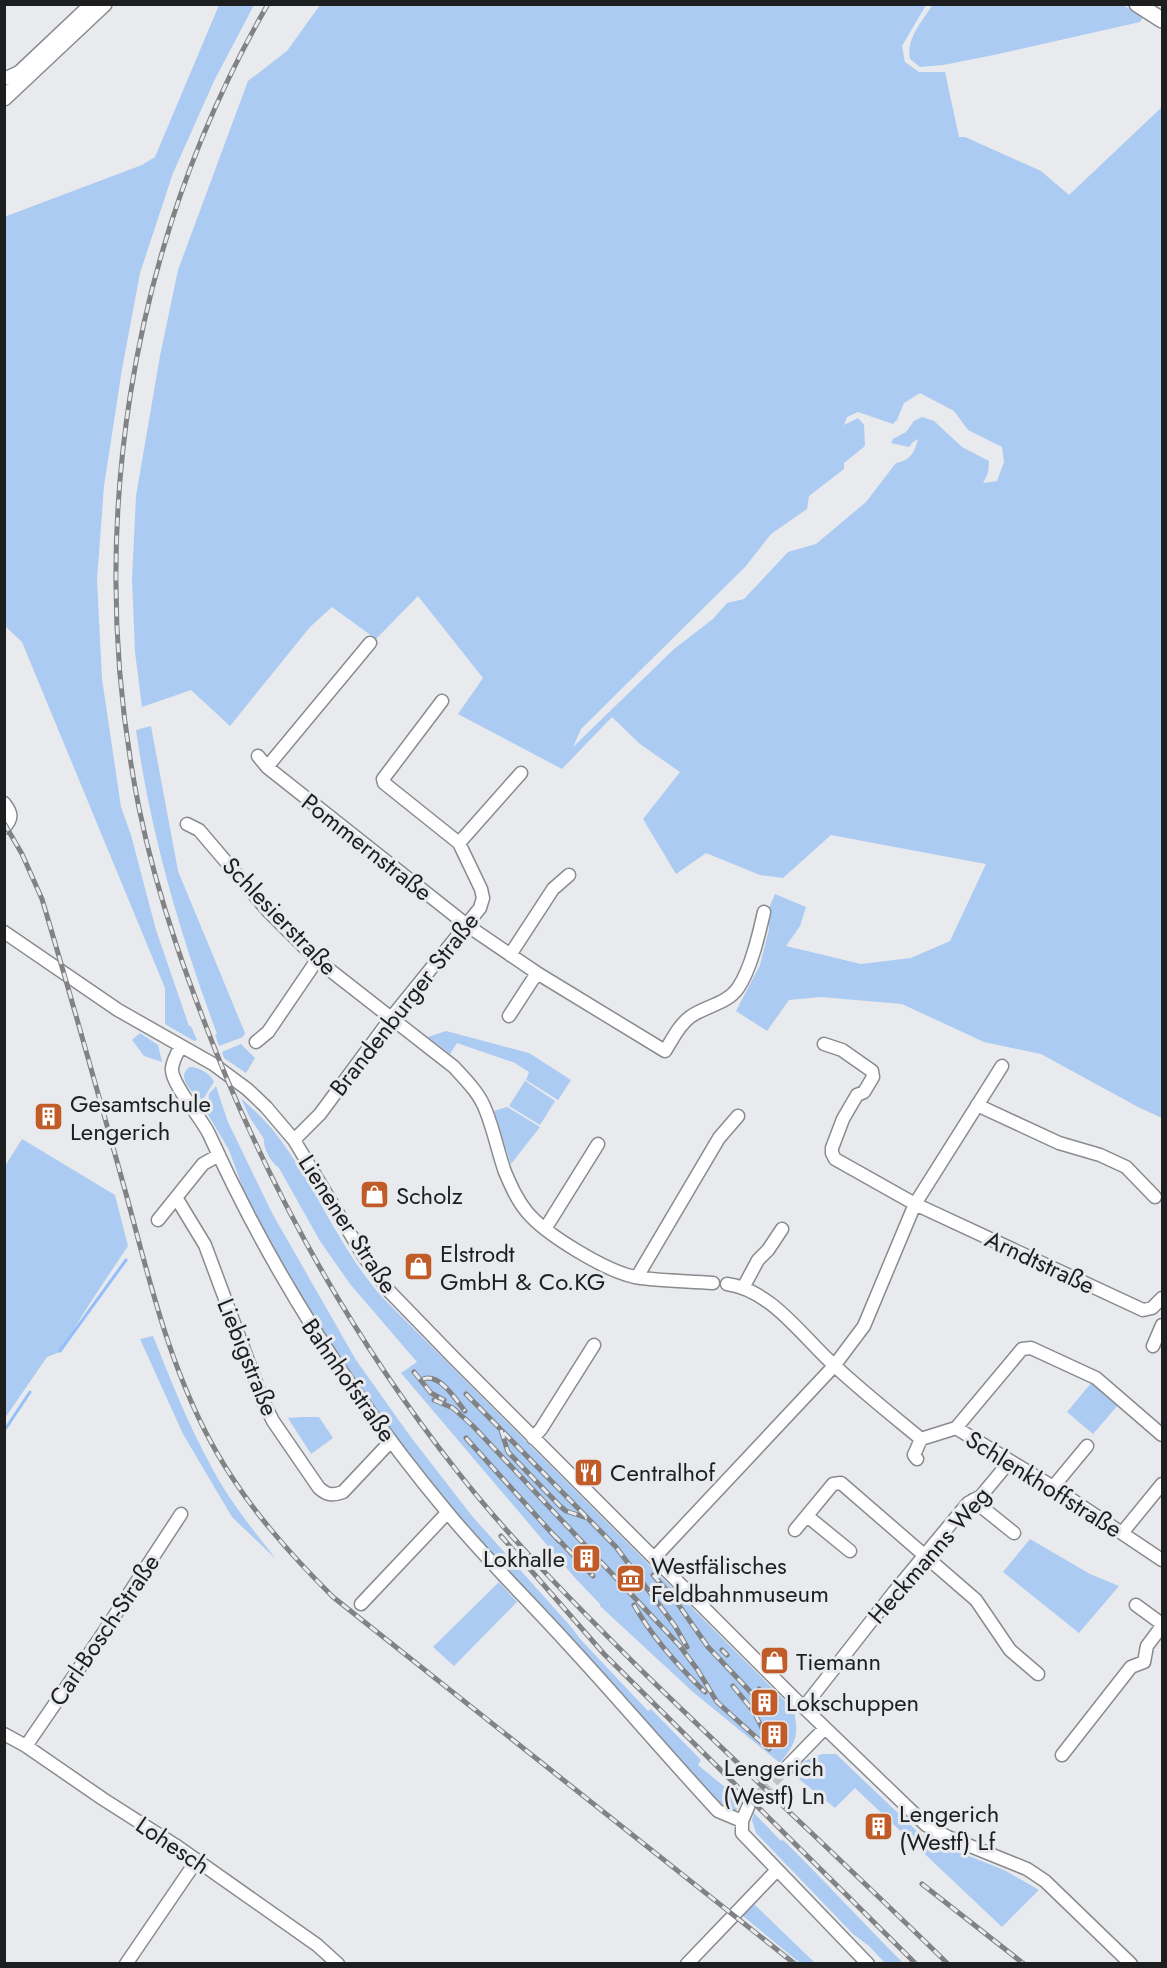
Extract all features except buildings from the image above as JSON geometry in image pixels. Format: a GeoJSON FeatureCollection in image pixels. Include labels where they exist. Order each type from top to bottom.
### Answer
{"type":"FeatureCollection","features":[{"type":"Feature","properties":{"kind":"main road"},"geometry":{"type":"LineString","coordinates":[[4,98],[104,4]]}},
{"type":"Feature","properties":{"kind":"main road"},"geometry":{"type":"LineString","coordinates":[[1137,4],[1162,20]]}},
{"type":"Feature","properties":{"kind":"street"},"geometry":{"type":"LineString","coordinates":[[4,79],[19,72],[91,4]]}},
{"type":"Feature","properties":{"kind":"street"},"geometry":{"type":"LineString","coordinates":[[267,767],[370,643]]}},
{"type":"Feature","properties":{"kind":"street","name":"Brandenburger Straße"},"geometry":{"type":"LineString","coordinates":[[294,1140],[320,1114],[391,1018],[468,926],[480,908],[483,898],[481,888],[459,843],[384,783],[383,779],[442,701]]}},
{"type":"Feature","properties":{"kind":"street","name":"Pommernstraße"},"geometry":{"type":"LineString","coordinates":[[258,756],[267,767],[468,926],[537,973],[665,1051],[691,1016],[728,998],[738,988],[758,941],[764,912]]}},
{"type":"Feature","properties":{"kind":"street"},"geometry":{"type":"LineString","coordinates":[[459,843],[521,773]]}},
{"type":"Feature","properties":{"kind":"street"},"geometry":{"type":"LineString","coordinates":[[4,802],[11,819],[4,828]]}},
{"type":"Feature","properties":{"kind":"street","name":"Schlesierstraße"},"geometry":{"type":"LineString","coordinates":[[187,824],[199,830],[268,911],[317,960],[454,1067],[472,1086],[486,1109],[495,1142],[516,1196],[528,1213],[545,1229],[616,1272],[637,1277],[713,1282]]}},
{"type":"Feature","properties":{"kind":"street"},"geometry":{"type":"LineString","coordinates":[[510,955],[553,889],[569,875]]}},
{"type":"Feature","properties":{"kind":"street"},"geometry":{"type":"LineString","coordinates":[[4,932],[117,1010],[181,1046]]}},
{"type":"Feature","properties":{"kind":"street"},"geometry":{"type":"LineString","coordinates":[[256,1042],[268,1032],[317,960]]}},
{"type":"Feature","properties":{"kind":"street"},"geometry":{"type":"LineString","coordinates":[[510,1016],[537,973]]}},
{"type":"Feature","properties":{"kind":"street","name":"Arndtstraße"},"geometry":{"type":"LineString","coordinates":[[824,1044],[842,1050],[872,1071],[873,1077],[864,1092],[857,1095],[843,1119],[832,1153],[835,1159],[915,1204],[1143,1310],[1152,1308]]}},
{"type":"Feature","properties":{"kind":"street","name":"Lienener Straße"},"geometry":{"type":"LineString","coordinates":[[181,1046],[213,1064],[247,1089],[266,1107],[294,1140],[363,1255],[389,1291],[533,1438],[825,1728],[926,1825],[948,1837],[1027,1869],[1045,1881],[1131,1964]]}},
{"type":"Feature","properties":{"kind":"street","name":"Bahnhofstraße"},"geometry":{"type":"LineString","coordinates":[[181,1046],[172,1069],[172,1077],[200,1117],[237,1195],[301,1311],[346,1380],[447,1513],[505,1580],[567,1642],[718,1811],[742,1821]]}},
{"type":"Feature","properties":{"kind":"street"},"geometry":{"type":"LineString","coordinates":[[654,1558],[834,1366],[864,1326],[915,1204],[1002,1066]]}},
{"type":"Feature","properties":{"kind":"street"},"geometry":{"type":"LineString","coordinates":[[977,1105],[1059,1143],[1100,1155],[1126,1167],[1155,1197]]}},
{"type":"Feature","properties":{"kind":"street"},"geometry":{"type":"LineString","coordinates":[[637,1277],[719,1138],[738,1116]]}},
{"type":"Feature","properties":{"kind":"street"},"geometry":{"type":"LineString","coordinates":[[545,1229],[598,1144]]}},
{"type":"Feature","properties":{"kind":"street"},"geometry":{"type":"LineString","coordinates":[[158,1220],[203,1164],[219,1155]]}},
{"type":"Feature","properties":{"kind":"street","name":"Liebigstraße"},"geometry":{"type":"LineString","coordinates":[[177,1199],[205,1245],[263,1401],[273,1421],[319,1488],[326,1494],[334,1495],[343,1492],[391,1441]]}},
{"type":"Feature","properties":{"kind":"street"},"geometry":{"type":"LineString","coordinates":[[744,1286],[758,1260],[782,1229]]}},
{"type":"Feature","properties":{"kind":"street"},"geometry":{"type":"LineString","coordinates":[[727,1284],[744,1286],[774,1306],[834,1366],[921,1439],[914,1455],[917,1459]]}},
{"type":"Feature","properties":{"kind":"street"},"geometry":{"type":"LineString","coordinates":[[1162,1298],[1152,1308],[1162,1317]]}},
{"type":"Feature","properties":{"kind":"street"},"geometry":{"type":"LineString","coordinates":[[1153,1346],[1162,1326]]}},
{"type":"Feature","properties":{"kind":"street"},"geometry":{"type":"LineString","coordinates":[[533,1438],[542,1429],[594,1346]]}},
{"type":"Feature","properties":{"kind":"street"},"geometry":{"type":"LineString","coordinates":[[956,1428],[1022,1349],[1031,1348],[1096,1378],[1162,1435]]}},
{"type":"Feature","properties":{"kind":"street","name":"Schlenkhoffstraße"},"geometry":{"type":"LineString","coordinates":[[921,1439],[956,1428],[1053,1487],[1162,1560]]}},
{"type":"Feature","properties":{"kind":"street"},"geometry":{"type":"LineString","coordinates":[[1053,1487],[1087,1446]]}},
{"type":"Feature","properties":{"kind":"street","name":"Heckmanns Weg"},"geometry":{"type":"LineString","coordinates":[[804,1707],[894,1592],[968,1503],[981,1496],[1010,1461]]}},
{"type":"Feature","properties":{"kind":"street"},"geometry":{"type":"LineString","coordinates":[[795,1530],[832,1484],[841,1483],[976,1600],[1010,1650],[1038,1674]]}},
{"type":"Feature","properties":{"kind":"street"},"geometry":{"type":"LineString","coordinates":[[1122,1533],[1162,1484]]}},
{"type":"Feature","properties":{"kind":"street"},"geometry":{"type":"LineString","coordinates":[[973,1500],[1014,1533]]}},
{"type":"Feature","properties":{"kind":"street"},"geometry":{"type":"LineString","coordinates":[[362,1604],[447,1513]]}},
{"type":"Feature","properties":{"kind":"street","name":"Carl-Bosch-Straße"},"geometry":{"type":"LineString","coordinates":[[26,1746],[181,1514]]}},
{"type":"Feature","properties":{"kind":"street"},"geometry":{"type":"LineString","coordinates":[[807,1516],[850,1551]]}},
{"type":"Feature","properties":{"kind":"street"},"geometry":{"type":"LineString","coordinates":[[1062,1755],[1131,1667],[1144,1662],[1147,1646],[1162,1625],[1136,1605]]}},
{"type":"Feature","properties":{"kind":"street"},"geometry":{"type":"LineString","coordinates":[[786,1768],[825,1728]]}},
{"type":"Feature","properties":{"kind":"street","name":"Lohesch"},"geometry":{"type":"LineString","coordinates":[[4,1734],[26,1746],[197,1860],[317,1944],[338,1964]]}},
{"type":"Feature","properties":{"kind":"street"},"geometry":{"type":"LineString","coordinates":[[748,1807],[742,1821],[742,1833],[868,1964]]}},
{"type":"Feature","properties":{"kind":"street"},"geometry":{"type":"LineString","coordinates":[[126,1964],[197,1860]]}},
{"type":"Feature","properties":{"kind":"street"},"geometry":{"type":"LineString","coordinates":[[692,1962],[777,1870]]}},
{"type":"Feature","properties":{"kind":"shaded area"},"geometry":{"type":"Polygon","coordinates":[[[933,4],[1123,5],[1143,17],[1140,22],[989,56],[920,67],[910,59],[910,44],[933,4]]]}},
{"type":"Feature","properties":{"kind":"shaded area"},"geometry":{"type":"Polygon","coordinates":[[[219,5],[254,5],[214,81],[173,173],[140,273],[104,486],[97,580],[102,679],[121,807],[131,835],[156,930],[189,1026],[197,1040],[194,1041],[165,1024],[165,988],[22,642],[5,626],[4,217],[142,165],[155,157],[219,5]]]}},
{"type":"Feature","properties":{"kind":"shaded area"},"geometry":{"type":"Polygon","coordinates":[[[320,5],[926,5],[902,46],[905,62],[919,72],[945,72],[959,137],[965,137],[1041,171],[1069,195],[1162,107],[1162,1118],[1041,1054],[984,1042],[902,1004],[821,997],[789,1000],[767,1031],[736,1011],[760,965],[769,929],[769,908],[775,894],[806,907],[800,926],[786,946],[861,964],[911,958],[950,941],[986,864],[831,835],[783,878],[760,875],[706,853],[676,874],[643,819],[680,772],[640,744],[612,717],[562,769],[458,714],[483,678],[418,596],[376,639],[332,607],[310,627],[230,726],[191,690],[142,707],[135,652],[132,579],[136,496],[160,356],[178,270],[248,81],[287,51],[320,5]],[[920,393],[904,403],[893,424],[858,412],[847,417],[844,425],[858,418],[864,425],[865,446],[844,463],[844,469],[809,496],[807,509],[771,534],[745,567],[581,729],[573,747],[674,649],[713,619],[727,603],[744,599],[788,552],[816,544],[866,502],[896,463],[905,460],[913,452],[918,439],[909,447],[891,443],[893,439],[906,432],[914,421],[922,417],[934,421],[962,447],[989,461],[988,473],[983,483],[997,481],[1004,462],[1002,447],[968,430],[954,411],[920,393]]]}},
{"type":"Feature","properties":{"kind":"shaded area"},"geometry":{"type":"Polygon","coordinates":[[[151,726],[178,871],[245,1033],[243,1037],[219,1046],[179,922],[158,846],[136,730],[151,726]]]}},
{"type":"Feature","properties":{"kind":"shaded area"},"geometry":{"type":"Polygon","coordinates":[[[446,1031],[529,1053],[571,1080],[558,1100],[526,1080],[529,1072],[515,1063],[457,1043],[450,1054],[428,1037],[446,1031]]]}},
{"type":"Feature","properties":{"kind":"shaded area"},"geometry":{"type":"Polygon","coordinates":[[[140,1033],[158,1045],[162,1062],[144,1056],[132,1040],[140,1033]]]}},
{"type":"Feature","properties":{"kind":"shaded area"},"geometry":{"type":"Polygon","coordinates":[[[241,1044],[255,1058],[246,1073],[224,1058],[222,1052],[241,1044]]]}},
{"type":"Feature","properties":{"kind":"shaded area"},"geometry":{"type":"Polygon","coordinates":[[[190,1067],[204,1072],[214,1082],[202,1101],[193,1093],[184,1079],[190,1067]]]}},
{"type":"Feature","properties":{"kind":"shaded area"},"geometry":{"type":"Polygon","coordinates":[[[525,1081],[555,1101],[540,1125],[509,1106],[525,1081]]]}},
{"type":"Feature","properties":{"kind":"shaded area"},"geometry":{"type":"Polygon","coordinates":[[[216,1086],[228,1122],[272,1213],[356,1360],[410,1436],[472,1516],[581,1640],[648,1711],[651,1709],[701,1760],[698,1765],[743,1802],[736,1810],[729,1810],[720,1805],[450,1510],[393,1438],[333,1352],[250,1208],[229,1150],[207,1113],[209,1094],[216,1086]]]}},
{"type":"Feature","properties":{"kind":"shaded area"},"geometry":{"type":"Polygon","coordinates":[[[241,1098],[276,1134],[353,1258],[382,1297],[794,1710],[795,1739],[780,1763],[693,1692],[600,1606],[401,1373],[417,1362],[350,1284],[320,1241],[279,1168],[268,1155],[264,1139],[250,1118],[241,1098]]]}},
{"type":"Feature","properties":{"kind":"shaded area"},"geometry":{"type":"Polygon","coordinates":[[[507,1107],[540,1127],[511,1164],[494,1111],[507,1107]]]}},
{"type":"Feature","properties":{"kind":"shaded area"},"geometry":{"type":"Polygon","coordinates":[[[22,1139],[115,1195],[128,1246],[60,1352],[47,1357],[5,1418],[5,1166],[22,1139]]]}},
{"type":"Feature","properties":{"kind":"shaded area"},"geometry":{"type":"Polygon","coordinates":[[[153,1336],[188,1420],[212,1468],[250,1526],[276,1559],[232,1517],[183,1434],[140,1339],[153,1336]]]}},
{"type":"Feature","properties":{"kind":"shaded area"},"geometry":{"type":"Polygon","coordinates":[[[1092,1382],[1119,1404],[1093,1434],[1067,1412],[1092,1382]]]}},
{"type":"Feature","properties":{"kind":"shaded area"},"geometry":{"type":"Polygon","coordinates":[[[319,1417],[333,1438],[311,1454],[288,1418],[319,1417]]]}},
{"type":"Feature","properties":{"kind":"shaded area"},"geometry":{"type":"Polygon","coordinates":[[[1030,1539],[1090,1574],[1119,1586],[1079,1633],[1003,1572],[1030,1539]]]}},
{"type":"Feature","properties":{"kind":"shaded area"},"geometry":{"type":"Polygon","coordinates":[[[499,1582],[517,1602],[454,1666],[433,1647],[499,1582]]]}},
{"type":"Feature","properties":{"kind":"shaded area"},"geometry":{"type":"Polygon","coordinates":[[[822,1754],[836,1754],[920,1834],[941,1845],[1004,1870],[1039,1890],[1002,1927],[855,1788],[835,1808],[790,1772],[800,1763],[822,1754]]]}},
{"type":"Feature","properties":{"kind":"shaded area"},"geometry":{"type":"Polygon","coordinates":[[[754,1813],[903,1963],[885,1963],[869,1946],[853,1934],[756,1833],[752,1820],[754,1813]]]}},
{"type":"Feature","properties":{"kind":"shaded area"},"geometry":{"type":"Polygon","coordinates":[[[754,1904],[815,1963],[800,1963],[743,1916],[754,1904]]]}},
{"type":"Feature","properties":{"kind":"waterway"},"geometry":{"type":"LineString","coordinates":[[60,1351],[126,1260]]}},
{"type":"Feature","properties":{"kind":"waterway"},"geometry":{"type":"LineString","coordinates":[[4,1431],[30,1392]]}},
{"type":"Feature","properties":{"kind":"tunnel"},"geometry":{"type":"LineString","coordinates":[[748,1807],[786,1768]]}},
{"type":"Feature","properties":{"kind":"railway"},"geometry":{"type":"LineString","coordinates":[[268,4],[220,97],[181,194],[151,293],[130,394],[119,497],[116,601],[123,705],[139,808],[156,877],[177,945],[227,1079],[301,1233],[358,1332],[457,1471],[521,1546],[635,1664],[948,1964]]}},
{"type":"Feature","properties":{"kind":"railway"},"geometry":{"type":"LineString","coordinates":[[4,823],[22,854],[42,899],[154,1298],[175,1362],[201,1423],[242,1492],[285,1546],[333,1597],[795,1964]]}},
{"type":"Feature","properties":{"kind":"railway"},"geometry":{"type":"LineString","coordinates":[[414,1372],[431,1393],[444,1400]]}},
{"type":"Feature","properties":{"kind":"railway"},"geometry":{"type":"LineString","coordinates":[[423,1379],[429,1378],[441,1383],[465,1411]]}},
{"type":"Feature","properties":{"kind":"railway"},"geometry":{"type":"LineString","coordinates":[[466,1394],[616,1547],[675,1626],[687,1647]]}},
{"type":"Feature","properties":{"kind":"railway"},"geometry":{"type":"LineString","coordinates":[[434,1400],[453,1408],[473,1426],[679,1645],[717,1702],[769,1749]]}},
{"type":"Feature","properties":{"kind":"railway"},"geometry":{"type":"LineString","coordinates":[[501,1430],[508,1452],[560,1506],[566,1511],[587,1518]]}},
{"type":"Feature","properties":{"kind":"railway"},"geometry":{"type":"LineString","coordinates":[[466,1438],[559,1541]]}},
{"type":"Feature","properties":{"kind":"railway"},"geometry":{"type":"LineString","coordinates":[[554,1535],[593,1576]]}},
{"type":"Feature","properties":{"kind":"railway"},"geometry":{"type":"LineString","coordinates":[[501,1536],[604,1654],[916,1964]]}},
{"type":"Feature","properties":{"kind":"railway"},"geometry":{"type":"LineString","coordinates":[[653,1575],[670,1594]]}},
{"type":"Feature","properties":{"kind":"railway"},"geometry":{"type":"LineString","coordinates":[[671,1594],[708,1647],[762,1704]]}},
{"type":"Feature","properties":{"kind":"railway"},"geometry":{"type":"LineString","coordinates":[[634,1605],[666,1651],[705,1692]]}},
{"type":"Feature","properties":{"kind":"railway"},"geometry":{"type":"LineString","coordinates":[[722,1650],[727,1655]]}},
{"type":"Feature","properties":{"kind":"railway"},"geometry":{"type":"LineString","coordinates":[[733,1686],[754,1712],[771,1746]]}},
{"type":"Feature","properties":{"kind":"railway"},"geometry":{"type":"LineString","coordinates":[[759,1689],[775,1705]]}},
{"type":"Feature","properties":{"kind":"railway"},"geometry":{"type":"LineString","coordinates":[[922,1884],[1024,1964]]}},
{"type":"Feature","properties":{"kind":"place","name":"Gesamtschule Lengerich"},"geometry":{"type":"Point","coordinates":[49,1117]}},
{"type":"Feature","properties":{"kind":"place","name":"Scholz"},"geometry":{"type":"Point","coordinates":[375,1195]}},
{"type":"Feature","properties":{"kind":"place","name":"Elstrodt GmbH & Co.KG"},"geometry":{"type":"Point","coordinates":[419,1267]}},
{"type":"Feature","properties":{"kind":"place","name":"Centralhof"},"geometry":{"type":"Point","coordinates":[589,1472]}},
{"type":"Feature","properties":{"kind":"place","name":"Lokhalle"},"geometry":{"type":"Point","coordinates":[586,1558]}},
{"type":"Feature","properties":{"kind":"place","name":"Westfälisches Feldbahnmuseum"},"geometry":{"type":"Point","coordinates":[630,1579]}},
{"type":"Feature","properties":{"kind":"place","name":"Tiemann"},"geometry":{"type":"Point","coordinates":[775,1661]}},
{"type":"Feature","properties":{"kind":"place","name":"Lokschuppen"},"geometry":{"type":"Point","coordinates":[765,1702]}},
{"type":"Feature","properties":{"kind":"place","name":"Lengerich (Westf) Ln"},"geometry":{"type":"Point","coordinates":[774,1734]}},
{"type":"Feature","properties":{"kind":"place","name":"Lengerich (Westf) Lf"},"geometry":{"type":"Point","coordinates":[878,1827]}}]}
